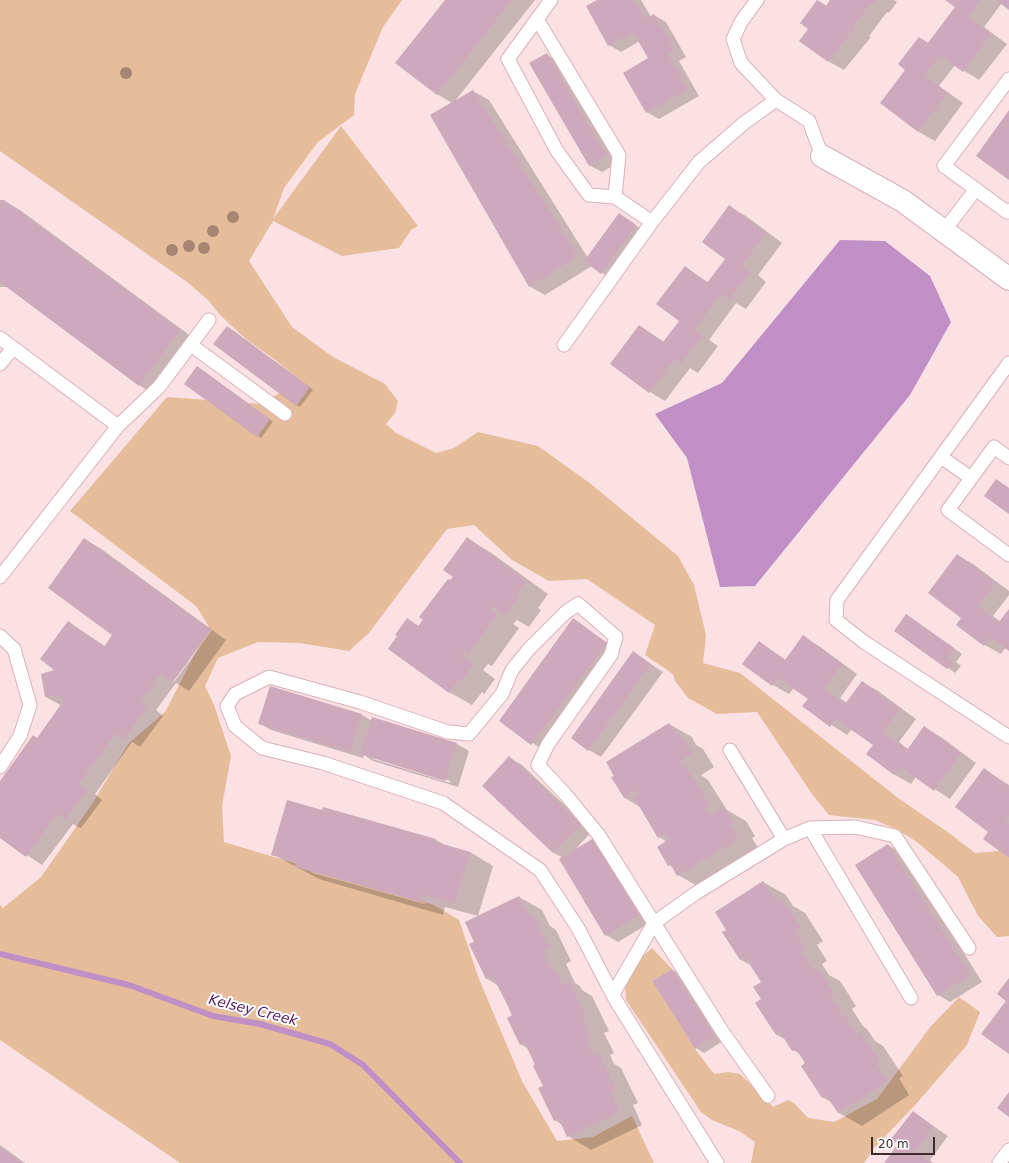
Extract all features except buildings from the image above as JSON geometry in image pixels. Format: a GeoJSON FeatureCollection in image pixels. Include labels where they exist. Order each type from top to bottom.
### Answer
{"type":"FeatureCollection","features":[{"type":"Feature","properties":{"kind":"street"},"geometry":{"type":"LineString","coordinates":[[822,156],[903,201],[1009,279]]}},
{"type":"Feature","properties":{"kind":"lane"},"geometry":{"type":"LineString","coordinates":[[551,0],[508,59],[556,151],[589,195],[615,197],[652,222]]}},
{"type":"Feature","properties":{"kind":"lane"},"geometry":{"type":"LineString","coordinates":[[757,0],[741,22],[733,39],[741,63],[776,100],[809,121],[822,156]]}},
{"type":"Feature","properties":{"kind":"lane"},"geometry":{"type":"LineString","coordinates":[[537,19],[619,155],[615,197]]}},
{"type":"Feature","properties":{"kind":"lane"},"geometry":{"type":"LineString","coordinates":[[1009,79],[944,166],[1008,212],[1009,210]]}},
{"type":"Feature","properties":{"kind":"lane"},"geometry":{"type":"LineString","coordinates":[[564,345],[652,222],[699,162],[744,123],[776,100]]}},
{"type":"Feature","properties":{"kind":"lane"},"geometry":{"type":"LineString","coordinates":[[944,231],[976,189]]}},
{"type":"Feature","properties":{"kind":"lane"},"geometry":{"type":"LineString","coordinates":[[2,572],[118,426],[160,387],[209,320]]}},
{"type":"Feature","properties":{"kind":"lane"},"geometry":{"type":"LineString","coordinates":[[0,338],[118,426]]}},
{"type":"Feature","properties":{"kind":"lane"},"geometry":{"type":"LineString","coordinates":[[191,345],[285,414]]}},
{"type":"Feature","properties":{"kind":"lane"},"geometry":{"type":"LineString","coordinates":[[0,364],[13,348]]}},
{"type":"Feature","properties":{"kind":"lane"},"geometry":{"type":"LineString","coordinates":[[1009,362],[837,600],[836,620],[864,642],[1009,737]]}},
{"type":"Feature","properties":{"kind":"lane"},"geometry":{"type":"LineString","coordinates":[[1009,458],[994,448],[948,510],[1009,555]]}},
{"type":"Feature","properties":{"kind":"lane"},"geometry":{"type":"LineString","coordinates":[[940,457],[971,478]]}},
{"type":"Feature","properties":{"kind":"lane"},"geometry":{"type":"LineString","coordinates":[[717,1163],[613,994],[578,928],[540,870],[443,803],[323,763],[262,748],[235,726],[227,706],[235,694],[269,677],[360,702],[448,732],[469,734],[502,694],[512,670],[529,649],[566,612],[578,604],[616,637],[611,655],[548,744],[538,765],[566,795],[598,834],[722,1031],[768,1096]]}},
{"type":"Feature","properties":{"kind":"lane"},"geometry":{"type":"LineString","coordinates":[[0,636],[14,649],[30,705],[20,736],[0,767]]}},
{"type":"Feature","properties":{"kind":"lane"},"geometry":{"type":"LineString","coordinates":[[730,750],[784,838]]}},
{"type":"Feature","properties":{"kind":"lane"},"geometry":{"type":"LineString","coordinates":[[613,994],[654,923],[696,893],[784,838],[810,828],[855,826],[895,836],[969,948]]}},
{"type":"Feature","properties":{"kind":"lane"},"geometry":{"type":"LineString","coordinates":[[810,828],[911,998]]}},
{"type":"Feature","properties":{"kind":"lane"},"geometry":{"type":"LineString","coordinates":[[999,1163],[1009,1150]]}},
{"type":"Feature","properties":{"kind":"shaded area"},"geometry":{"type":"Polygon","coordinates":[[[0,0],[402,0],[383,27],[355,94],[354,115],[318,142],[284,188],[273,219],[341,126],[418,226],[411,230],[399,248],[342,256],[273,221],[249,261],[292,327],[333,357],[385,384],[398,401],[395,413],[386,424],[396,433],[436,453],[454,448],[478,432],[538,446],[591,484],[678,556],[694,585],[706,635],[703,663],[740,673],[898,798],[975,853],[1000,851],[1009,858],[1009,936],[997,937],[978,916],[958,877],[917,842],[898,830],[875,820],[829,815],[812,794],[757,712],[717,714],[688,698],[675,681],[673,674],[645,655],[655,625],[587,579],[549,581],[512,560],[474,525],[447,529],[369,633],[349,651],[299,643],[258,642],[218,658],[205,686],[214,705],[231,756],[222,806],[224,842],[434,905],[459,920],[479,979],[522,1081],[557,1141],[593,1137],[632,1116],[654,1163],[180,1163],[0,1040],[0,905],[3,908],[41,877],[92,804],[128,744],[165,712],[209,627],[196,606],[70,511],[167,397],[262,404],[300,380],[247,340],[221,316],[208,300],[187,282],[0,151],[0,0]]]}},
{"type":"Feature","properties":{"kind":"shaded area"},"geometry":{"type":"Polygon","coordinates":[[[840,240],[885,241],[930,276],[951,322],[910,395],[755,586],[720,587],[687,458],[655,414],[722,383],[840,240]]]}},
{"type":"Feature","properties":{"kind":"shaded area"},"geometry":{"type":"Polygon","coordinates":[[[652,948],[672,969],[652,981],[695,1049],[714,1074],[728,1072],[740,1074],[773,1107],[788,1100],[795,1104],[808,1118],[834,1122],[877,1099],[931,1026],[959,997],[980,1012],[967,1045],[916,1104],[874,1148],[864,1163],[751,1163],[755,1142],[739,1131],[712,1120],[701,1112],[626,1000],[625,985],[642,957],[652,948]]]}},
{"type":"Feature","properties":{"kind":"waterway","name":"Kelsey Creek"},"geometry":{"type":"LineString","coordinates":[[0,954],[129,985],[213,1016],[260,1024],[330,1044],[363,1065],[460,1163]]}}]}
